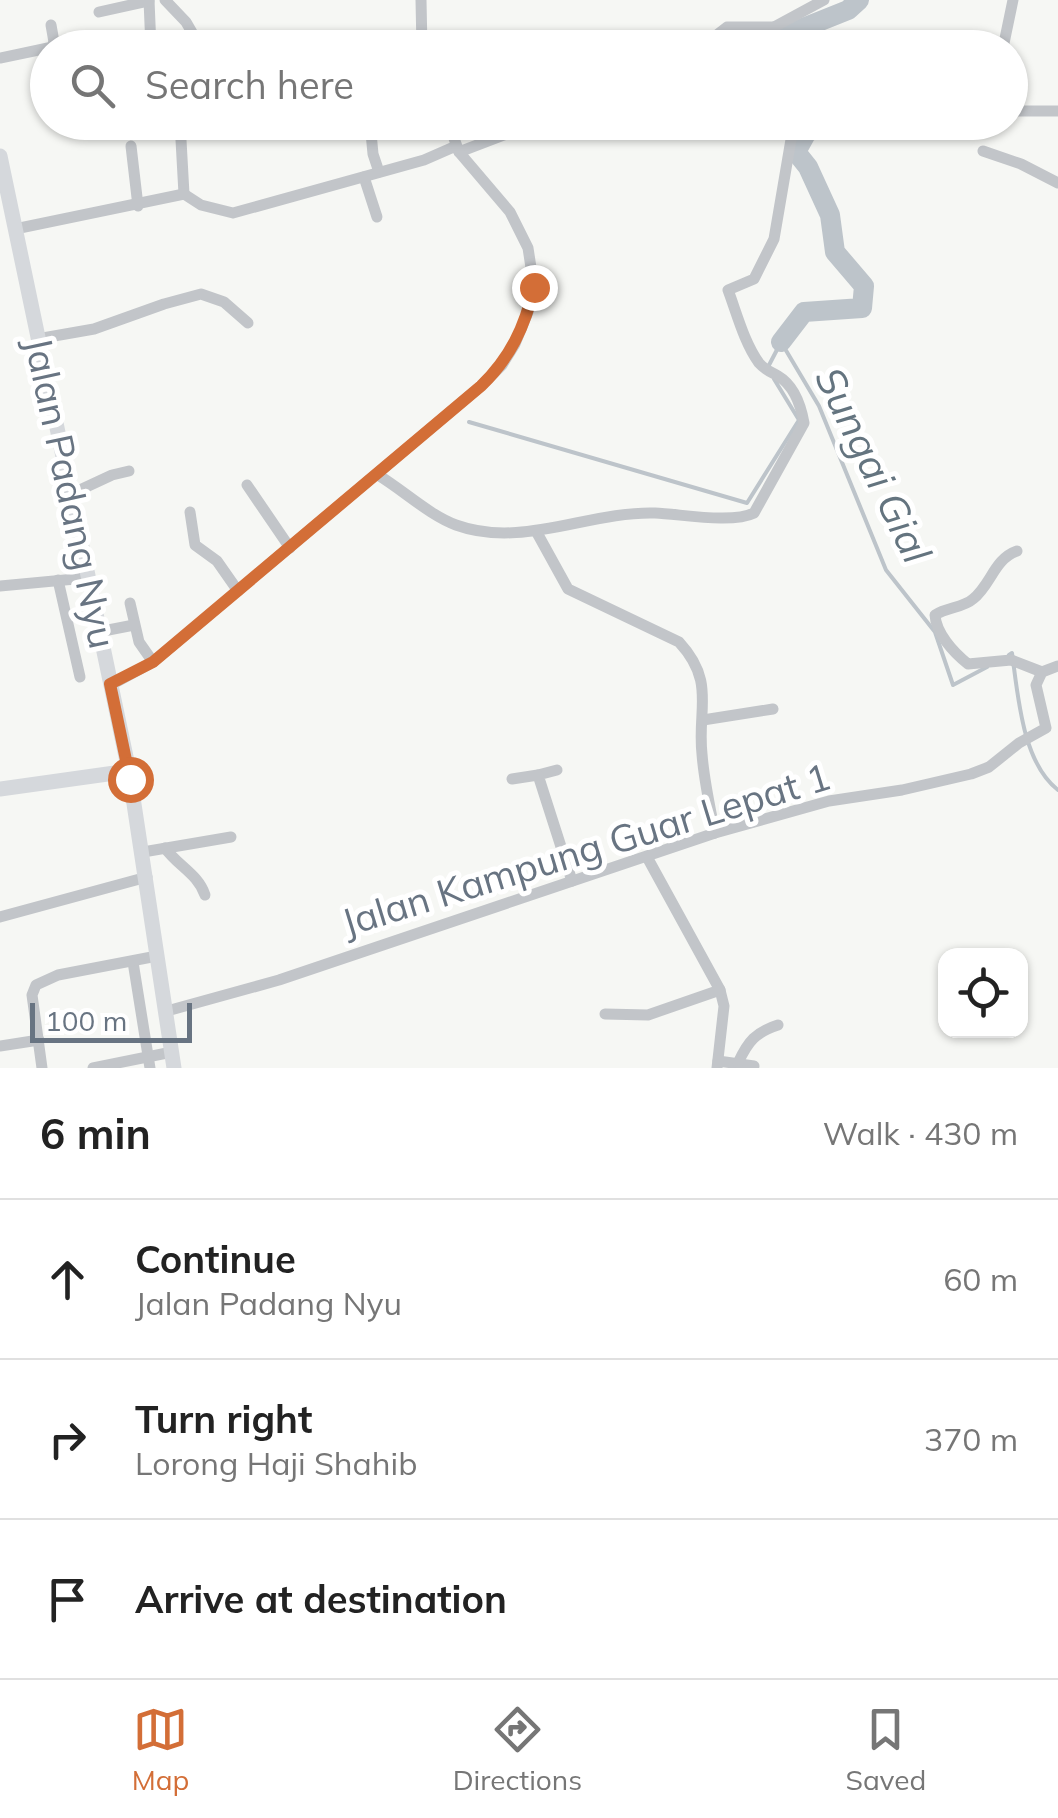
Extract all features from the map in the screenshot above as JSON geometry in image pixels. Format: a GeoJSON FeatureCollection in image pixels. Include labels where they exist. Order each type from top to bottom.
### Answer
{"type":"FeatureCollection","features":[{"type":"Feature","properties":{"kind":"street"},"geometry":{"type":"LineString","coordinates":[[165,0],[191,30]]}},
{"type":"Feature","properties":{"kind":"street"},"geometry":{"type":"LineString","coordinates":[[421,0],[422,30]]}},
{"type":"Feature","properties":{"kind":"street"},"geometry":{"type":"LineString","coordinates":[[723,30],[774,27],[824,0]]}},
{"type":"Feature","properties":{"kind":"street"},"geometry":{"type":"LineString","coordinates":[[1007,30],[1013,0]]}},
{"type":"Feature","properties":{"kind":"street"},"geometry":{"type":"LineString","coordinates":[[99,12],[149,1],[150,30]]}},
{"type":"Feature","properties":{"kind":"street"},"geometry":{"type":"LineString","coordinates":[[50,25],[51,30]]}},
{"type":"Feature","properties":{"kind":"street"},"geometry":{"type":"LineString","coordinates":[[0,58],[30,52]]}},
{"type":"Feature","properties":{"kind":"street"},"geometry":{"type":"LineString","coordinates":[[1028,111],[1058,112]]}},
{"type":"Feature","properties":{"kind":"street"},"geometry":{"type":"LineString","coordinates":[[181,140],[184,194]]}},
{"type":"Feature","properties":{"kind":"street"},"geometry":{"type":"LineString","coordinates":[[372,140],[379,172]]}},
{"type":"Feature","properties":{"kind":"street"},"geometry":{"type":"LineString","coordinates":[[110,684],[153,662],[502,365],[528,312],[534,287],[533,269],[520,228],[454,140]]}},
{"type":"Feature","properties":{"kind":"street"},"geometry":{"type":"LineString","coordinates":[[15,229],[184,194],[201,205],[233,213],[487,140]]}},
{"type":"Feature","properties":{"kind":"street"},"geometry":{"type":"LineString","coordinates":[[378,474],[456,525],[491,532],[536,532],[621,513],[703,515],[735,520],[754,513],[804,423],[800,403],[784,379],[765,370],[750,348],[728,290],[754,279],[774,239],[791,140]]}},
{"type":"Feature","properties":{"kind":"street"},"geometry":{"type":"LineString","coordinates":[[131,146],[138,206]]}},
{"type":"Feature","properties":{"kind":"street"},"geometry":{"type":"LineString","coordinates":[[983,151],[1058,183]]}},
{"type":"Feature","properties":{"kind":"street","name":"Jalan Padang Nyu"},"geometry":{"type":"LineString","coordinates":[[0,156],[129,771],[173,1060]]}},
{"type":"Feature","properties":{"kind":"street"},"geometry":{"type":"LineString","coordinates":[[364,177],[376,217]]}},
{"type":"Feature","properties":{"kind":"street"},"geometry":{"type":"LineString","coordinates":[[36,339],[94,329],[201,294],[224,302],[248,323]]}},
{"type":"Feature","properties":{"kind":"street"},"geometry":{"type":"LineString","coordinates":[[69,496],[130,471]]}},
{"type":"Feature","properties":{"kind":"street"},"geometry":{"type":"LineString","coordinates":[[247,485],[290,548]]}},
{"type":"Feature","properties":{"kind":"street"},"geometry":{"type":"LineString","coordinates":[[190,512],[194,546],[217,561],[238,591]]}},
{"type":"Feature","properties":{"kind":"street"},"geometry":{"type":"LineString","coordinates":[[536,532],[568,589],[680,642],[693,657],[704,694],[702,754],[715,832]]}},
{"type":"Feature","properties":{"kind":"street"},"geometry":{"type":"LineString","coordinates":[[1017,551],[1001,561],[972,601],[941,610],[935,614],[935,622],[950,647],[968,664],[1012,660],[1042,672],[1058,666]]}},
{"type":"Feature","properties":{"kind":"street"},"geometry":{"type":"LineString","coordinates":[[0,586],[86,578]]}},
{"type":"Feature","properties":{"kind":"street"},"geometry":{"type":"LineString","coordinates":[[58,580],[80,677]]}},
{"type":"Feature","properties":{"kind":"street"},"geometry":{"type":"LineString","coordinates":[[130,603],[139,642],[153,662]]}},
{"type":"Feature","properties":{"kind":"street"},"geometry":{"type":"LineString","coordinates":[[98,632],[134,625]]}},
{"type":"Feature","properties":{"kind":"street"},"geometry":{"type":"LineString","coordinates":[[1042,672],[1036,685],[1046,730]]}},
{"type":"Feature","properties":{"kind":"street"},"geometry":{"type":"LineString","coordinates":[[703,720],[773,709]]}},
{"type":"Feature","properties":{"kind":"street","name":"Jalan Kampung Guar Lepat 1"},"geometry":{"type":"LineString","coordinates":[[167,1011],[279,980],[715,832],[829,801],[971,774],[1046,730]]}},
{"type":"Feature","properties":{"kind":"street"},"geometry":{"type":"LineString","coordinates":[[512,779],[557,770]]}},
{"type":"Feature","properties":{"kind":"street"},"geometry":{"type":"LineString","coordinates":[[0,789],[129,771]]}},
{"type":"Feature","properties":{"kind":"street"},"geometry":{"type":"LineString","coordinates":[[538,775],[572,881]]}},
{"type":"Feature","properties":{"kind":"street"},"geometry":{"type":"LineString","coordinates":[[142,852],[231,837]]}},
{"type":"Feature","properties":{"kind":"street"},"geometry":{"type":"LineString","coordinates":[[165,848],[176,864],[200,881],[205,894]]}},
{"type":"Feature","properties":{"kind":"street"},"geometry":{"type":"LineString","coordinates":[[647,857],[720,990],[724,1006],[718,1064],[754,1066]]}},
{"type":"Feature","properties":{"kind":"street"},"geometry":{"type":"LineString","coordinates":[[0,917],[147,877]]}},
{"type":"Feature","properties":{"kind":"street"},"geometry":{"type":"LineString","coordinates":[[42,1068],[32,995],[36,985],[58,975],[157,956]]}},
{"type":"Feature","properties":{"kind":"street"},"geometry":{"type":"LineString","coordinates":[[133,962],[149,1063]]}},
{"type":"Feature","properties":{"kind":"street"},"geometry":{"type":"LineString","coordinates":[[605,1014],[648,1016],[720,990]]}},
{"type":"Feature","properties":{"kind":"street"},"geometry":{"type":"LineString","coordinates":[[139,999],[164,994]]}},
{"type":"Feature","properties":{"kind":"street"},"geometry":{"type":"LineString","coordinates":[[738,1063],[754,1035],[778,1025]]}},
{"type":"Feature","properties":{"kind":"street"},"geometry":{"type":"LineString","coordinates":[[0,1046],[38,1040]]}},
{"type":"Feature","properties":{"kind":"street"},"geometry":{"type":"LineString","coordinates":[[93,1068],[173,1060]]}},
{"type":"Feature","properties":{"kind":"waterway"},"geometry":{"type":"LineString","coordinates":[[798,30],[848,10],[859,0]]}},
{"type":"Feature","properties":{"kind":"waterway"},"geometry":{"type":"LineString","coordinates":[[781,342],[804,312],[862,308],[864,286],[835,252],[830,215],[808,167],[796,152],[803,140]]}},
{"type":"Feature","properties":{"kind":"waterway","name":"Sungai Gial"},"geometry":{"type":"LineString","coordinates":[[781,342],[819,406],[886,570],[935,632],[953,685],[987,667]]}},
{"type":"Feature","properties":{"kind":"waterway"},"geometry":{"type":"LineString","coordinates":[[768,367],[780,344]]}},
{"type":"Feature","properties":{"kind":"waterway"},"geometry":{"type":"LineString","coordinates":[[469,422],[747,503],[799,420],[774,379]]}},
{"type":"Feature","properties":{"kind":"waterway","name":"Sungai Gial"},"geometry":{"type":"LineString","coordinates":[[1009,655],[1012,653],[1029,745],[1036,763],[1058,790]]}},
{"type":"Feature","properties":{"kind":"route"},"geometry":{"type":"LineString","coordinates":[[130,779],[110,684],[153,662],[481,386],[502,365],[515,344],[534,287]]}}]}
